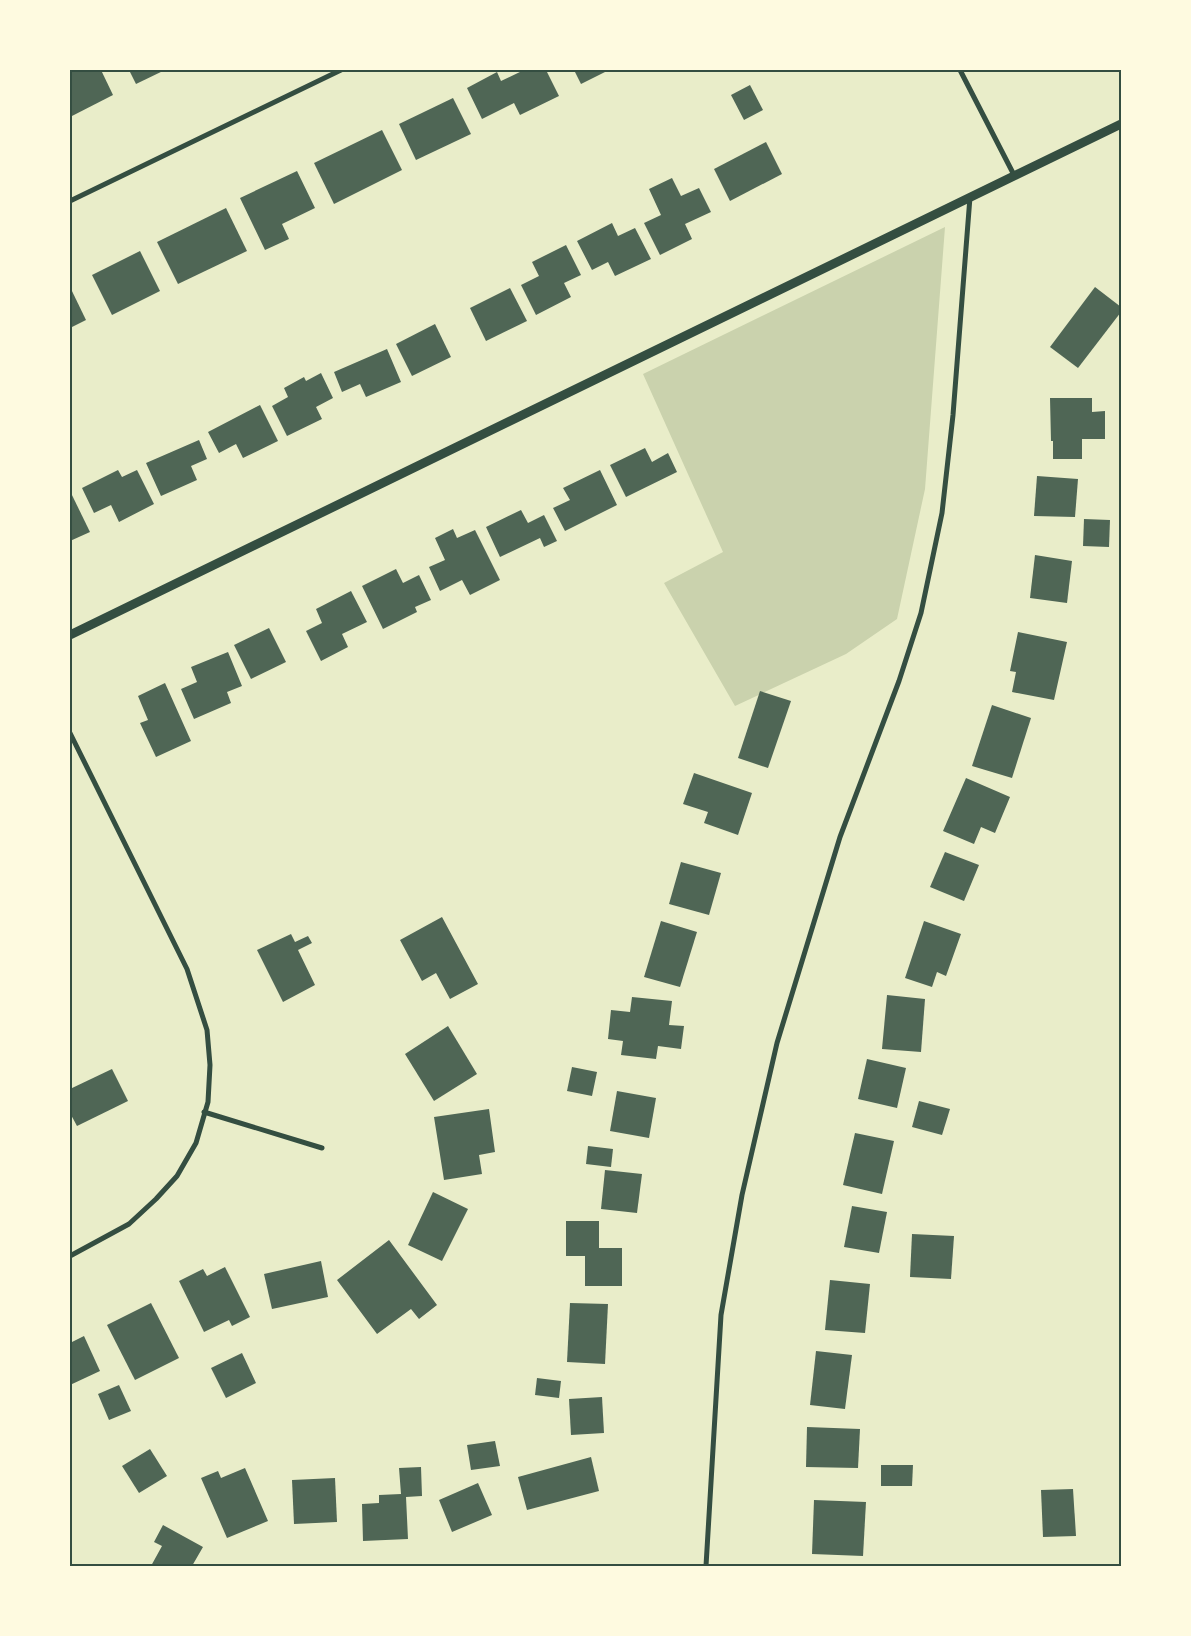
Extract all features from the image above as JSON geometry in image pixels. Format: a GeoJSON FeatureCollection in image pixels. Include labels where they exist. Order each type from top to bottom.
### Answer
{"type":"FeatureCollection","features":[{"type":"Feature","properties":{"kind":"street"},"geometry":{"type":"LineString","coordinates":[[70,202],[341,70]]}},
{"type":"Feature","properties":{"kind":"street"},"geometry":{"type":"LineString","coordinates":[[960,70],[1014,175]]}},
{"type":"Feature","properties":{"kind":"street"},"geometry":{"type":"LineString","coordinates":[[70,635],[1121,124]]}},
{"type":"Feature","properties":{"kind":"street"},"geometry":{"type":"LineString","coordinates":[[706,1566],[721,1315],[742,1194],[782,1024],[840,837],[899,681],[921,613],[942,513],[953,415],[970,197]]}},
{"type":"Feature","properties":{"kind":"street"},"geometry":{"type":"LineString","coordinates":[[70,733],[187,969],[207,1030],[210,1065],[208,1102],[196,1144],[177,1176],[156,1200],[129,1224],[70,1256]]}},
{"type":"Feature","properties":{"kind":"street"},"geometry":{"type":"LineString","coordinates":[[204,1112],[322,1148]]}},
{"type":"Feature","properties":{"kind":"green space"},"geometry":{"type":"Polygon","coordinates":[[[945,227],[925,489],[897,619],[846,654],[735,706],[664,583],[723,552],[643,374],[945,227]]]}},
{"type":"Feature","properties":{"kind":"building"},"geometry":{"type":"Polygon","coordinates":[[[70,70],[101,70],[113,95],[70,117],[70,70]]]}},
{"type":"Feature","properties":{"kind":"building"},"geometry":{"type":"Polygon","coordinates":[[[129,70],[165,70],[136,84],[129,70]]]}},
{"type":"Feature","properties":{"kind":"building"},"geometry":{"type":"Polygon","coordinates":[[[524,70],[546,70],[559,96],[520,115],[514,103],[482,119],[467,88],[497,72],[501,81],[524,70]]]}},
{"type":"Feature","properties":{"kind":"building"},"geometry":{"type":"Polygon","coordinates":[[[574,70],[609,70],[581,84],[574,70]]]}},
{"type":"Feature","properties":{"kind":"building"},"geometry":{"type":"Polygon","coordinates":[[[750,85],[763,110],[744,120],[731,95],[750,85]]]}},
{"type":"Feature","properties":{"kind":"building"},"geometry":{"type":"Polygon","coordinates":[[[453,98],[471,134],[416,160],[399,124],[453,98]]]}},
{"type":"Feature","properties":{"kind":"building"},"geometry":{"type":"Polygon","coordinates":[[[382,130],[402,170],[334,204],[314,163],[382,130]]]}},
{"type":"Feature","properties":{"kind":"building"},"geometry":{"type":"Polygon","coordinates":[[[766,142],[782,174],[730,201],[714,169],[766,142]]]}},
{"type":"Feature","properties":{"kind":"building"},"geometry":{"type":"Polygon","coordinates":[[[297,171],[315,208],[282,224],[289,239],[265,250],[240,198],[297,171]]]}},
{"type":"Feature","properties":{"kind":"building"},"geometry":{"type":"Polygon","coordinates":[[[672,178],[681,196],[699,188],[711,212],[685,224],[692,239],[660,255],[644,223],[661,215],[649,189],[672,178]]]}},
{"type":"Feature","properties":{"kind":"building"},"geometry":{"type":"Polygon","coordinates":[[[226,208],[247,251],[178,284],[157,242],[226,208]]]}},
{"type":"Feature","properties":{"kind":"building"},"geometry":{"type":"Polygon","coordinates":[[[612,223],[618,236],[635,228],[651,259],[615,276],[608,262],[592,270],[577,241],[612,223]]]}},
{"type":"Feature","properties":{"kind":"building"},"geometry":{"type":"Polygon","coordinates":[[[566,245],[581,275],[564,283],[571,297],[536,315],[521,285],[539,276],[532,262],[566,245]]]}},
{"type":"Feature","properties":{"kind":"building"},"geometry":{"type":"Polygon","coordinates":[[[140,251],[160,291],[112,315],[92,275],[140,251]]]}},
{"type":"Feature","properties":{"kind":"building"},"geometry":{"type":"Polygon","coordinates":[[[70,287],[86,320],[70,328],[70,287]]]}},
{"type":"Feature","properties":{"kind":"building"},"geometry":{"type":"Polygon","coordinates":[[[1095,287],[1121,307],[1121,312],[1078,368],[1050,347],[1095,287]]]}},
{"type":"Feature","properties":{"kind":"building"},"geometry":{"type":"Polygon","coordinates":[[[510,288],[527,321],[486,341],[470,308],[510,288]]]}},
{"type":"Feature","properties":{"kind":"building"},"geometry":{"type":"Polygon","coordinates":[[[435,324],[451,357],[412,376],[396,344],[435,324]]]}},
{"type":"Feature","properties":{"kind":"building"},"geometry":{"type":"Polygon","coordinates":[[[387,349],[401,382],[366,397],[360,384],[342,392],[334,372],[387,349]]]}},
{"type":"Feature","properties":{"kind":"building"},"geometry":{"type":"Polygon","coordinates":[[[321,373],[333,398],[316,407],[322,419],[287,436],[272,406],[288,397],[284,388],[304,377],[306,381],[321,373]]]}},
{"type":"Feature","properties":{"kind":"building"},"geometry":{"type":"Polygon","coordinates":[[[1050,398],[1092,398],[1092,412],[1105,411],[1105,439],[1082,439],[1082,459],[1053,459],[1050,398]]]}},
{"type":"Feature","properties":{"kind":"building"},"geometry":{"type":"Polygon","coordinates":[[[260,405],[278,441],[243,458],[236,444],[219,453],[208,432],[260,405]]]}},
{"type":"Feature","properties":{"kind":"building"},"geometry":{"type":"Polygon","coordinates":[[[199,440],[207,459],[191,466],[197,480],[161,496],[146,463],[199,440]]]}},
{"type":"Feature","properties":{"kind":"building"},"geometry":{"type":"Polygon","coordinates":[[[645,448],[652,462],[668,453],[677,472],[626,497],[610,465],[645,448]]]}},
{"type":"Feature","properties":{"kind":"building"},"geometry":{"type":"Polygon","coordinates":[[[118,470],[122,477],[137,470],[154,504],[119,522],[111,505],[94,513],[82,488],[118,470]]]}},
{"type":"Feature","properties":{"kind":"building"},"geometry":{"type":"Polygon","coordinates":[[[600,470],[617,505],[565,531],[553,508],[570,500],[563,488],[600,470]]]}},
{"type":"Feature","properties":{"kind":"building"},"geometry":{"type":"Polygon","coordinates":[[[1037,476],[1078,479],[1075,517],[1034,516],[1037,476]]]}},
{"type":"Feature","properties":{"kind":"building"},"geometry":{"type":"Polygon","coordinates":[[[70,491],[90,532],[70,541],[70,491]]]}},
{"type":"Feature","properties":{"kind":"building"},"geometry":{"type":"Polygon","coordinates":[[[521,510],[528,523],[544,515],[557,541],[544,547],[540,538],[500,557],[486,527],[521,510]]]}},
{"type":"Feature","properties":{"kind":"building"},"geometry":{"type":"Polygon","coordinates":[[[1084,519],[1110,520],[1109,547],[1083,546],[1084,519]]]}},
{"type":"Feature","properties":{"kind":"building"},"geometry":{"type":"Polygon","coordinates":[[[453,529],[457,538],[475,530],[500,580],[470,595],[462,580],[440,591],[429,567],[445,560],[435,538],[453,529]]]}},
{"type":"Feature","properties":{"kind":"building"},"geometry":{"type":"Polygon","coordinates":[[[1035,555],[1072,561],[1067,603],[1030,598],[1035,555]]]}},
{"type":"Feature","properties":{"kind":"building"},"geometry":{"type":"Polygon","coordinates":[[[396,569],[403,583],[419,575],[431,600],[415,607],[417,612],[383,629],[362,586],[396,569]]]}},
{"type":"Feature","properties":{"kind":"building"},"geometry":{"type":"Polygon","coordinates":[[[351,591],[367,622],[342,634],[348,647],[321,661],[306,631],[322,623],[316,609],[351,591]]]}},
{"type":"Feature","properties":{"kind":"building"},"geometry":{"type":"Polygon","coordinates":[[[269,628],[286,662],[251,679],[234,645],[269,628]]]}},
{"type":"Feature","properties":{"kind":"building"},"geometry":{"type":"Polygon","coordinates":[[[1018,632],[1067,642],[1054,700],[1012,692],[1016,672],[1010,671],[1018,632]]]}},
{"type":"Feature","properties":{"kind":"building"},"geometry":{"type":"Polygon","coordinates":[[[228,652],[242,686],[227,692],[231,703],[194,719],[181,689],[197,682],[191,667],[228,652]]]}},
{"type":"Feature","properties":{"kind":"building"},"geometry":{"type":"Polygon","coordinates":[[[165,683],[191,741],[156,757],[140,723],[148,720],[138,696],[165,683]]]}},
{"type":"Feature","properties":{"kind":"building"},"geometry":{"type":"Polygon","coordinates":[[[760,691],[791,701],[768,768],[738,758],[760,691]]]}},
{"type":"Feature","properties":{"kind":"building"},"geometry":{"type":"Polygon","coordinates":[[[992,705],[1031,718],[1012,778],[972,766],[992,705]]]}},
{"type":"Feature","properties":{"kind":"building"},"geometry":{"type":"Polygon","coordinates":[[[694,773],[752,793],[738,835],[704,823],[708,812],[683,804],[694,773]]]}},
{"type":"Feature","properties":{"kind":"building"},"geometry":{"type":"Polygon","coordinates":[[[966,778],[1010,797],[995,833],[981,827],[974,844],[943,831],[966,778]]]}},
{"type":"Feature","properties":{"kind":"building"},"geometry":{"type":"Polygon","coordinates":[[[945,852],[979,865],[964,901],[930,887],[945,852]]]}},
{"type":"Feature","properties":{"kind":"building"},"geometry":{"type":"Polygon","coordinates":[[[681,862],[721,873],[709,915],[669,904],[681,862]]]}},
{"type":"Feature","properties":{"kind":"building"},"geometry":{"type":"Polygon","coordinates":[[[442,917],[478,984],[450,999],[436,973],[422,981],[400,940],[442,917]]]}},
{"type":"Feature","properties":{"kind":"building"},"geometry":{"type":"Polygon","coordinates":[[[661,921],[697,932],[680,987],[644,977],[661,921]]]}},
{"type":"Feature","properties":{"kind":"building"},"geometry":{"type":"Polygon","coordinates":[[[924,921],[961,934],[946,976],[937,972],[932,987],[905,978],[924,921]]]}},
{"type":"Feature","properties":{"kind":"building"},"geometry":{"type":"Polygon","coordinates":[[[291,934],[295,942],[308,936],[312,943],[298,950],[315,985],[283,1002],[257,950],[291,934]]]}},
{"type":"Feature","properties":{"kind":"building"},"geometry":{"type":"Polygon","coordinates":[[[887,995],[925,999],[921,1052],[882,1049],[887,995]]]}},
{"type":"Feature","properties":{"kind":"building"},"geometry":{"type":"Polygon","coordinates":[[[632,997],[672,1001],[669,1025],[684,1026],[681,1049],[658,1046],[656,1059],[621,1055],[623,1041],[608,1039],[611,1010],[630,1012],[632,997]]]}},
{"type":"Feature","properties":{"kind":"building"},"geometry":{"type":"Polygon","coordinates":[[[448,1026],[477,1074],[434,1101],[405,1054],[448,1026]]]}},
{"type":"Feature","properties":{"kind":"building"},"geometry":{"type":"Polygon","coordinates":[[[867,1059],[906,1068],[897,1108],[858,1099],[867,1059]]]}},
{"type":"Feature","properties":{"kind":"building"},"geometry":{"type":"Polygon","coordinates":[[[572,1067],[597,1072],[592,1096],[567,1091],[572,1067]]]}},
{"type":"Feature","properties":{"kind":"building"},"geometry":{"type":"Polygon","coordinates":[[[112,1069],[128,1101],[77,1126],[70,1113],[70,1089],[112,1069]]]}},
{"type":"Feature","properties":{"kind":"building"},"geometry":{"type":"Polygon","coordinates":[[[617,1091],[656,1098],[649,1138],[610,1131],[617,1091]]]}},
{"type":"Feature","properties":{"kind":"building"},"geometry":{"type":"Polygon","coordinates":[[[919,1101],[950,1109],[942,1135],[912,1127],[919,1101]]]}},
{"type":"Feature","properties":{"kind":"building"},"geometry":{"type":"Polygon","coordinates":[[[489,1109],[495,1152],[479,1155],[482,1174],[444,1180],[434,1117],[489,1109]]]}},
{"type":"Feature","properties":{"kind":"building"},"geometry":{"type":"Polygon","coordinates":[[[855,1133],[894,1141],[882,1194],[843,1185],[855,1133]]]}},
{"type":"Feature","properties":{"kind":"building"},"geometry":{"type":"Polygon","coordinates":[[[588,1146],[613,1149],[611,1167],[586,1164],[588,1146]]]}},
{"type":"Feature","properties":{"kind":"building"},"geometry":{"type":"Polygon","coordinates":[[[605,1170],[642,1174],[637,1213],[601,1209],[605,1170]]]}},
{"type":"Feature","properties":{"kind":"building"},"geometry":{"type":"Polygon","coordinates":[[[433,1192],[468,1209],[442,1261],[408,1245],[433,1192]]]}},
{"type":"Feature","properties":{"kind":"building"},"geometry":{"type":"Polygon","coordinates":[[[852,1206],[887,1212],[879,1253],[844,1247],[852,1206]]]}},
{"type":"Feature","properties":{"kind":"building"},"geometry":{"type":"Polygon","coordinates":[[[566,1221],[599,1221],[599,1248],[622,1248],[622,1286],[585,1286],[585,1256],[566,1256],[566,1221]]]}},
{"type":"Feature","properties":{"kind":"building"},"geometry":{"type":"Polygon","coordinates":[[[912,1234],[954,1236],[951,1279],[910,1277],[912,1234]]]}},
{"type":"Feature","properties":{"kind":"building"},"geometry":{"type":"Polygon","coordinates":[[[389,1240],[437,1305],[419,1319],[411,1309],[377,1334],[337,1280],[389,1240]]]}},
{"type":"Feature","properties":{"kind":"building"},"geometry":{"type":"Polygon","coordinates":[[[321,1261],[328,1297],[272,1309],[264,1274],[321,1261]]]}},
{"type":"Feature","properties":{"kind":"building"},"geometry":{"type":"Polygon","coordinates":[[[225,1267],[250,1317],[232,1326],[229,1320],[204,1332],[179,1281],[203,1269],[207,1276],[225,1267]]]}},
{"type":"Feature","properties":{"kind":"building"},"geometry":{"type":"Polygon","coordinates":[[[830,1280],[870,1284],[865,1333],[825,1330],[830,1280]]]}},
{"type":"Feature","properties":{"kind":"building"},"geometry":{"type":"Polygon","coordinates":[[[151,1303],[179,1358],[135,1380],[107,1325],[151,1303]]]}},
{"type":"Feature","properties":{"kind":"building"},"geometry":{"type":"Polygon","coordinates":[[[570,1303],[608,1304],[605,1364],[567,1362],[570,1303]]]}},
{"type":"Feature","properties":{"kind":"building"},"geometry":{"type":"Polygon","coordinates":[[[84,1336],[100,1371],[70,1385],[70,1343],[84,1336]]]}},
{"type":"Feature","properties":{"kind":"building"},"geometry":{"type":"Polygon","coordinates":[[[816,1351],[852,1355],[845,1409],[810,1405],[816,1351]]]}},
{"type":"Feature","properties":{"kind":"building"},"geometry":{"type":"Polygon","coordinates":[[[242,1353],[256,1383],[226,1398],[211,1368],[242,1353]]]}},
{"type":"Feature","properties":{"kind":"building"},"geometry":{"type":"Polygon","coordinates":[[[537,1378],[561,1381],[559,1398],[535,1395],[537,1378]]]}},
{"type":"Feature","properties":{"kind":"building"},"geometry":{"type":"Polygon","coordinates":[[[119,1385],[131,1411],[109,1420],[98,1394],[119,1385]]]}},
{"type":"Feature","properties":{"kind":"building"},"geometry":{"type":"Polygon","coordinates":[[[602,1397],[604,1433],[571,1435],[569,1399],[602,1397]]]}},
{"type":"Feature","properties":{"kind":"building"},"geometry":{"type":"Polygon","coordinates":[[[807,1427],[860,1429],[858,1468],[806,1467],[807,1427]]]}},
{"type":"Feature","properties":{"kind":"building"},"geometry":{"type":"Polygon","coordinates":[[[495,1441],[500,1466],[471,1470],[467,1445],[495,1441]]]}},
{"type":"Feature","properties":{"kind":"building"},"geometry":{"type":"Polygon","coordinates":[[[150,1449],[167,1476],[139,1493],[122,1466],[150,1449]]]}},
{"type":"Feature","properties":{"kind":"building"},"geometry":{"type":"Polygon","coordinates":[[[591,1457],[599,1491],[527,1510],[518,1477],[591,1457]]]}},
{"type":"Feature","properties":{"kind":"building"},"geometry":{"type":"Polygon","coordinates":[[[881,1465],[913,1465],[912,1486],[881,1486],[881,1465]]]}},
{"type":"Feature","properties":{"kind":"building"},"geometry":{"type":"Polygon","coordinates":[[[421,1467],[422,1496],[406,1497],[408,1539],[363,1541],[362,1504],[379,1503],[379,1495],[401,1494],[399,1468],[421,1467]]]}},
{"type":"Feature","properties":{"kind":"building"},"geometry":{"type":"Polygon","coordinates":[[[245,1468],[268,1521],[227,1538],[201,1478],[218,1471],[221,1478],[245,1468]]]}},
{"type":"Feature","properties":{"kind":"building"},"geometry":{"type":"Polygon","coordinates":[[[335,1478],[337,1522],[294,1524],[292,1480],[335,1478]]]}},
{"type":"Feature","properties":{"kind":"building"},"geometry":{"type":"Polygon","coordinates":[[[478,1483],[492,1515],[452,1532],[439,1500],[478,1483]]]}},
{"type":"Feature","properties":{"kind":"building"},"geometry":{"type":"Polygon","coordinates":[[[1073,1489],[1076,1536],[1043,1537],[1041,1490],[1073,1489]]]}},
{"type":"Feature","properties":{"kind":"building"},"geometry":{"type":"Polygon","coordinates":[[[814,1500],[866,1502],[863,1556],[812,1554],[814,1500]]]}},
{"type":"Feature","properties":{"kind":"building"},"geometry":{"type":"Polygon","coordinates":[[[163,1525],[203,1547],[192,1566],[151,1566],[162,1546],[154,1542],[163,1525]]]}}]}
